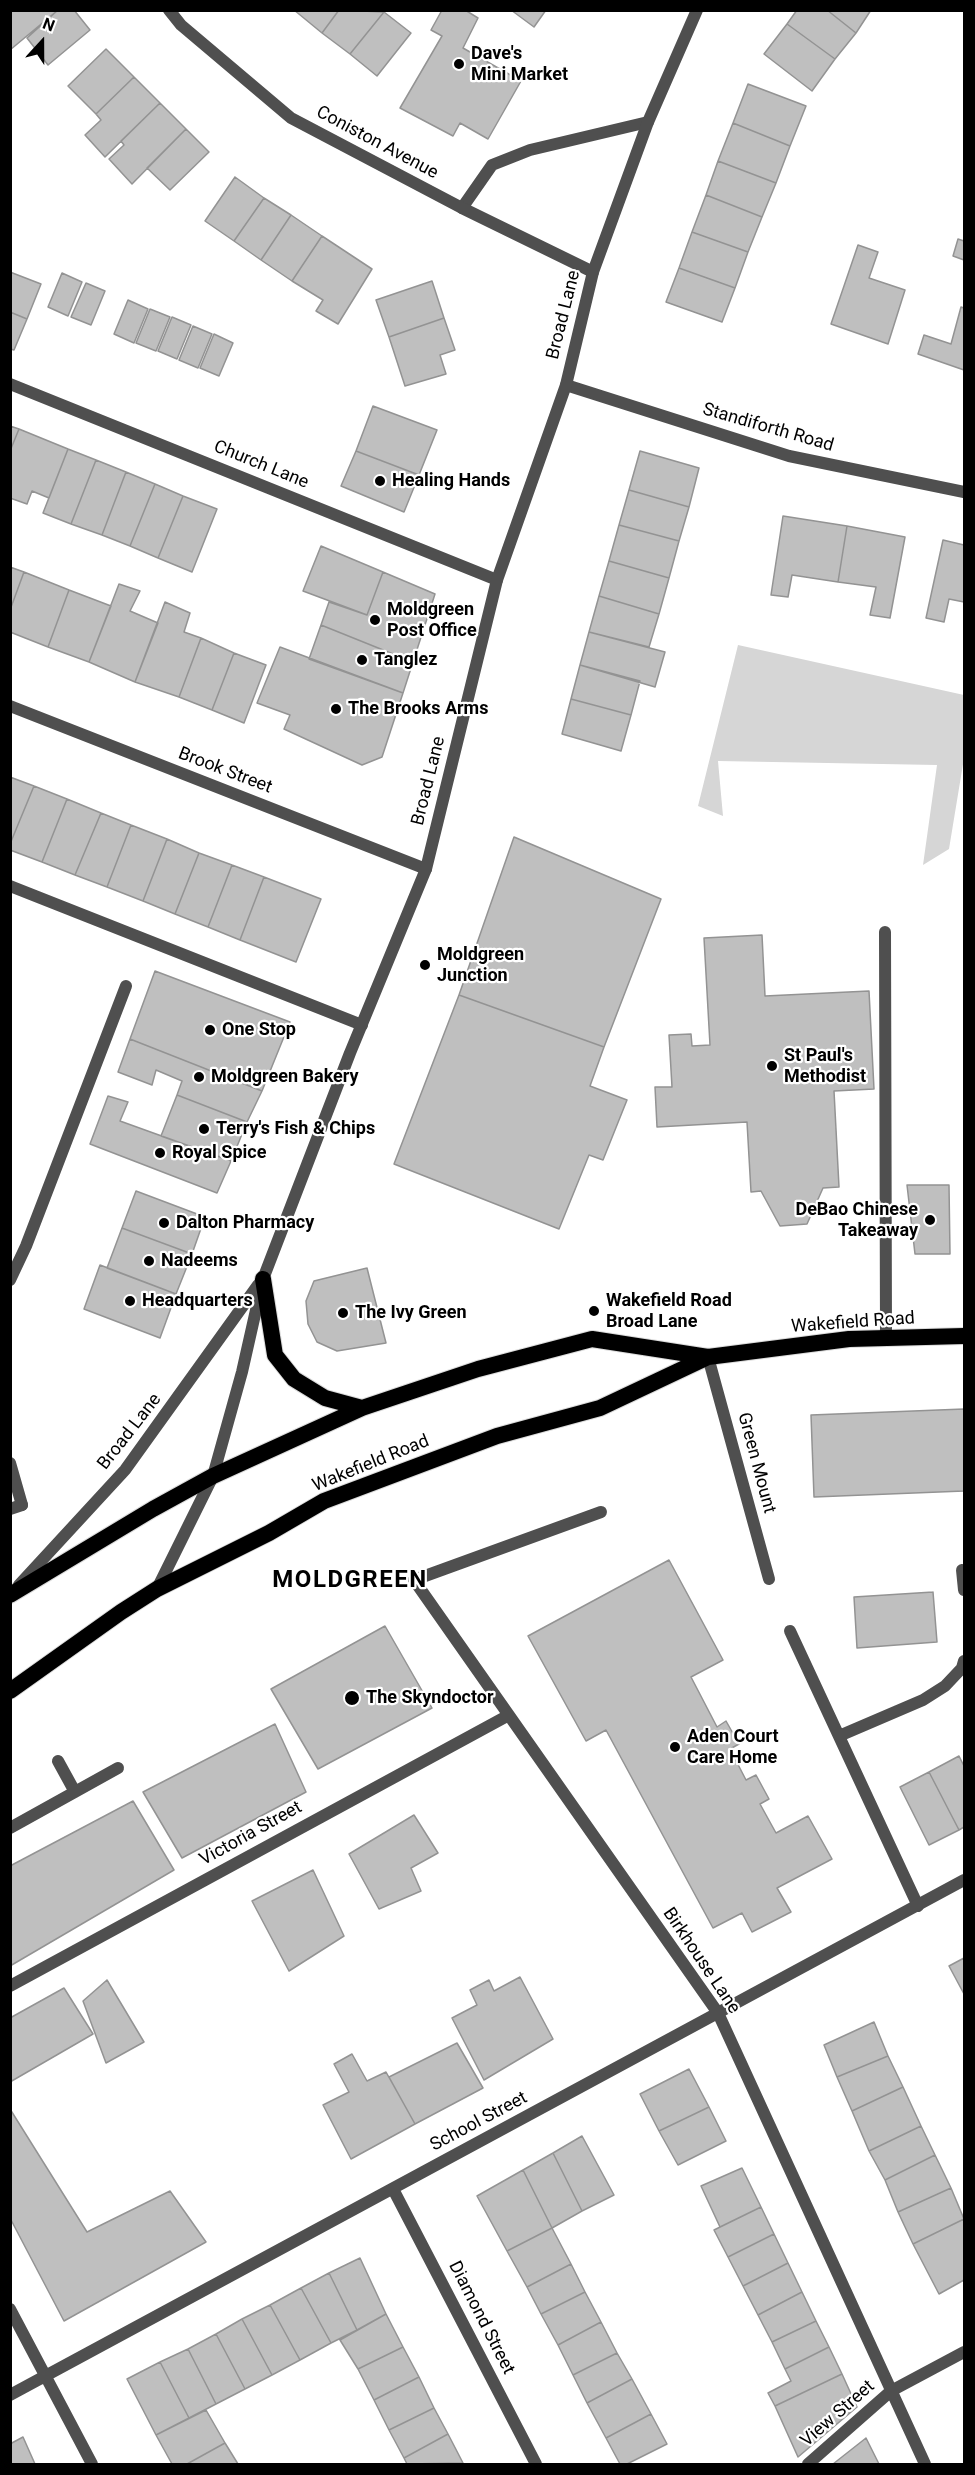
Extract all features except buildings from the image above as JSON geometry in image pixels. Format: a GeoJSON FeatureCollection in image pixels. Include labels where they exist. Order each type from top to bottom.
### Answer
{"type":"FeatureCollection","features":[{"type":"Feature","properties":{"kind":"highway"},"geometry":{"type":"LineString","coordinates":[[263,1279],[275,1355],[294,1379],[325,1398],[362,1408]]}},
{"type":"Feature","properties":{"kind":"highway","name":"Wakefield Road"},"geometry":{"type":"LineString","coordinates":[[10,1595],[153,1509],[213,1476],[362,1408],[478,1369],[592,1339],[708,1357],[849,1339],[964,1336]]}},
{"type":"Feature","properties":{"kind":"highway","name":"Wakefield Road"},"geometry":{"type":"LineString","coordinates":[[10,1691],[157,1589],[269,1533],[324,1501],[497,1436],[600,1408],[708,1357]]}},
{"type":"Feature","properties":{"kind":"street","name":"Coniston Avenue"},"geometry":{"type":"LineString","coordinates":[[169,10],[181,25],[291,118],[462,208],[593,272]]}},
{"type":"Feature","properties":{"kind":"street","name":"Broad Lane"},"geometry":{"type":"LineString","coordinates":[[157,1589],[213,1476],[242,1372],[263,1279],[362,1025],[426,869],[497,580],[566,385],[593,272],[648,122],[698,10]]}},
{"type":"Feature","properties":{"kind":"street"},"geometry":{"type":"LineString","coordinates":[[462,208],[492,165],[530,150],[648,122]]}},
{"type":"Feature","properties":{"kind":"street","name":"Church Lane"},"geometry":{"type":"LineString","coordinates":[[10,384],[497,580]]}},
{"type":"Feature","properties":{"kind":"street","name":"Standiforth Road"},"geometry":{"type":"LineString","coordinates":[[566,385],[789,456],[964,492]]}},
{"type":"Feature","properties":{"kind":"street","name":"Brook Street"},"geometry":{"type":"LineString","coordinates":[[10,706],[426,869]]}},
{"type":"Feature","properties":{"kind":"street"},"geometry":{"type":"LineString","coordinates":[[10,886],[362,1025]]}},
{"type":"Feature","properties":{"kind":"street"},"geometry":{"type":"LineString","coordinates":[[885,932],[886,1338]]}},
{"type":"Feature","properties":{"kind":"street"},"geometry":{"type":"LineString","coordinates":[[10,1280],[26,1246],[126,986]]}},
{"type":"Feature","properties":{"kind":"street","name":"Broad Lane"},"geometry":{"type":"LineString","coordinates":[[10,1595],[125,1470],[263,1279]]}},
{"type":"Feature","properties":{"kind":"street","name":"Green Mount"},"geometry":{"type":"LineString","coordinates":[[708,1357],[769,1579]]}},
{"type":"Feature","properties":{"kind":"street"},"geometry":{"type":"LineString","coordinates":[[10,1463],[16,1507]]}},
{"type":"Feature","properties":{"kind":"street","name":"Birkhouse Lane"},"geometry":{"type":"LineString","coordinates":[[601,1512],[414,1580],[717,2013],[925,2464]]}},
{"type":"Feature","properties":{"kind":"street"},"geometry":{"type":"LineString","coordinates":[[962,1570],[964,1590]]}},
{"type":"Feature","properties":{"kind":"street"},"geometry":{"type":"LineString","coordinates":[[790,1631],[918,1905]]}},
{"type":"Feature","properties":{"kind":"street"},"geometry":{"type":"LineString","coordinates":[[839,1736],[922,1700],[945,1686],[962,1668],[964,1661]]}},
{"type":"Feature","properties":{"kind":"street","name":"Victoria Street"},"geometry":{"type":"LineString","coordinates":[[10,1986],[508,1715]]}},
{"type":"Feature","properties":{"kind":"street"},"geometry":{"type":"LineString","coordinates":[[58,1761],[75,1792]]}},
{"type":"Feature","properties":{"kind":"street"},"geometry":{"type":"LineString","coordinates":[[10,1828],[118,1768]]}},
{"type":"Feature","properties":{"kind":"street","name":"School Street"},"geometry":{"type":"LineString","coordinates":[[10,2395],[964,1880]]}},
{"type":"Feature","properties":{"kind":"street","name":"Diamond Street"},"geometry":{"type":"LineString","coordinates":[[393,2189],[536,2464]]}},
{"type":"Feature","properties":{"kind":"street"},"geometry":{"type":"LineString","coordinates":[[10,2309],[92,2464]]}},
{"type":"Feature","properties":{"kind":"street","name":"View Street"},"geometry":{"type":"LineString","coordinates":[[808,2464],[891,2391],[964,2352]]}},
{"type":"Feature","properties":{"kind":"shaded area"},"geometry":{"type":"Polygon","coordinates":[[[738,645],[964,695],[964,758],[949,849],[923,865],[937,765],[718,761],[723,816],[698,806],[738,645]]]}},
{"type":"Feature","properties":{"kind":"place","name":"Dave's Mini Market"},"geometry":{"type":"Point","coordinates":[459,64]}},
{"type":"Feature","properties":{"kind":"place","name":"Healing Hands"},"geometry":{"type":"Point","coordinates":[380,481]}},
{"type":"Feature","properties":{"kind":"place","name":"Moldgreen Post Office"},"geometry":{"type":"Point","coordinates":[375,620]}},
{"type":"Feature","properties":{"kind":"place","name":"Tanglez"},"geometry":{"type":"Point","coordinates":[362,660]}},
{"type":"Feature","properties":{"kind":"place","name":"The Brooks Arms"},"geometry":{"type":"Point","coordinates":[336,709]}},
{"type":"Feature","properties":{"kind":"place","name":"Moldgreen Junction"},"geometry":{"type":"Point","coordinates":[425,965]}},
{"type":"Feature","properties":{"kind":"place","name":"One Stop"},"geometry":{"type":"Point","coordinates":[210,1030]}},
{"type":"Feature","properties":{"kind":"place","name":"St Paul's Methodist"},"geometry":{"type":"Point","coordinates":[772,1066]}},
{"type":"Feature","properties":{"kind":"place","name":"Moldgreen Bakery"},"geometry":{"type":"Point","coordinates":[199,1077]}},
{"type":"Feature","properties":{"kind":"place","name":"Terry's Fish & Chips"},"geometry":{"type":"Point","coordinates":[204,1129]}},
{"type":"Feature","properties":{"kind":"place","name":"Royal Spice"},"geometry":{"type":"Point","coordinates":[160,1153]}},
{"type":"Feature","properties":{"kind":"place","name":"DeBao Chinese Takeaway"},"geometry":{"type":"Point","coordinates":[930,1220]}},
{"type":"Feature","properties":{"kind":"place","name":"Dalton Pharmacy"},"geometry":{"type":"Point","coordinates":[164,1223]}},
{"type":"Feature","properties":{"kind":"place","name":"Nadeems"},"geometry":{"type":"Point","coordinates":[149,1261]}},
{"type":"Feature","properties":{"kind":"place","name":"Headquarters"},"geometry":{"type":"Point","coordinates":[130,1301]}},
{"type":"Feature","properties":{"kind":"place","name":"Wakefield Road Broad Lane"},"geometry":{"type":"Point","coordinates":[594,1311]}},
{"type":"Feature","properties":{"kind":"place","name":"The Ivy Green"},"geometry":{"type":"Point","coordinates":[343,1313]}},
{"type":"Feature","properties":{"kind":"place","name":"The Skyndoctor"},"geometry":{"type":"Point","coordinates":[352,1698]}},
{"type":"Feature","properties":{"kind":"place","name":"Aden Court Care Home"},"geometry":{"type":"Point","coordinates":[675,1747]}},
{"type":"Feature","properties":{"kind":"district","name":"MOLDGREEN"},"geometry":{"type":"Point","coordinates":[350,1581]}}]}
